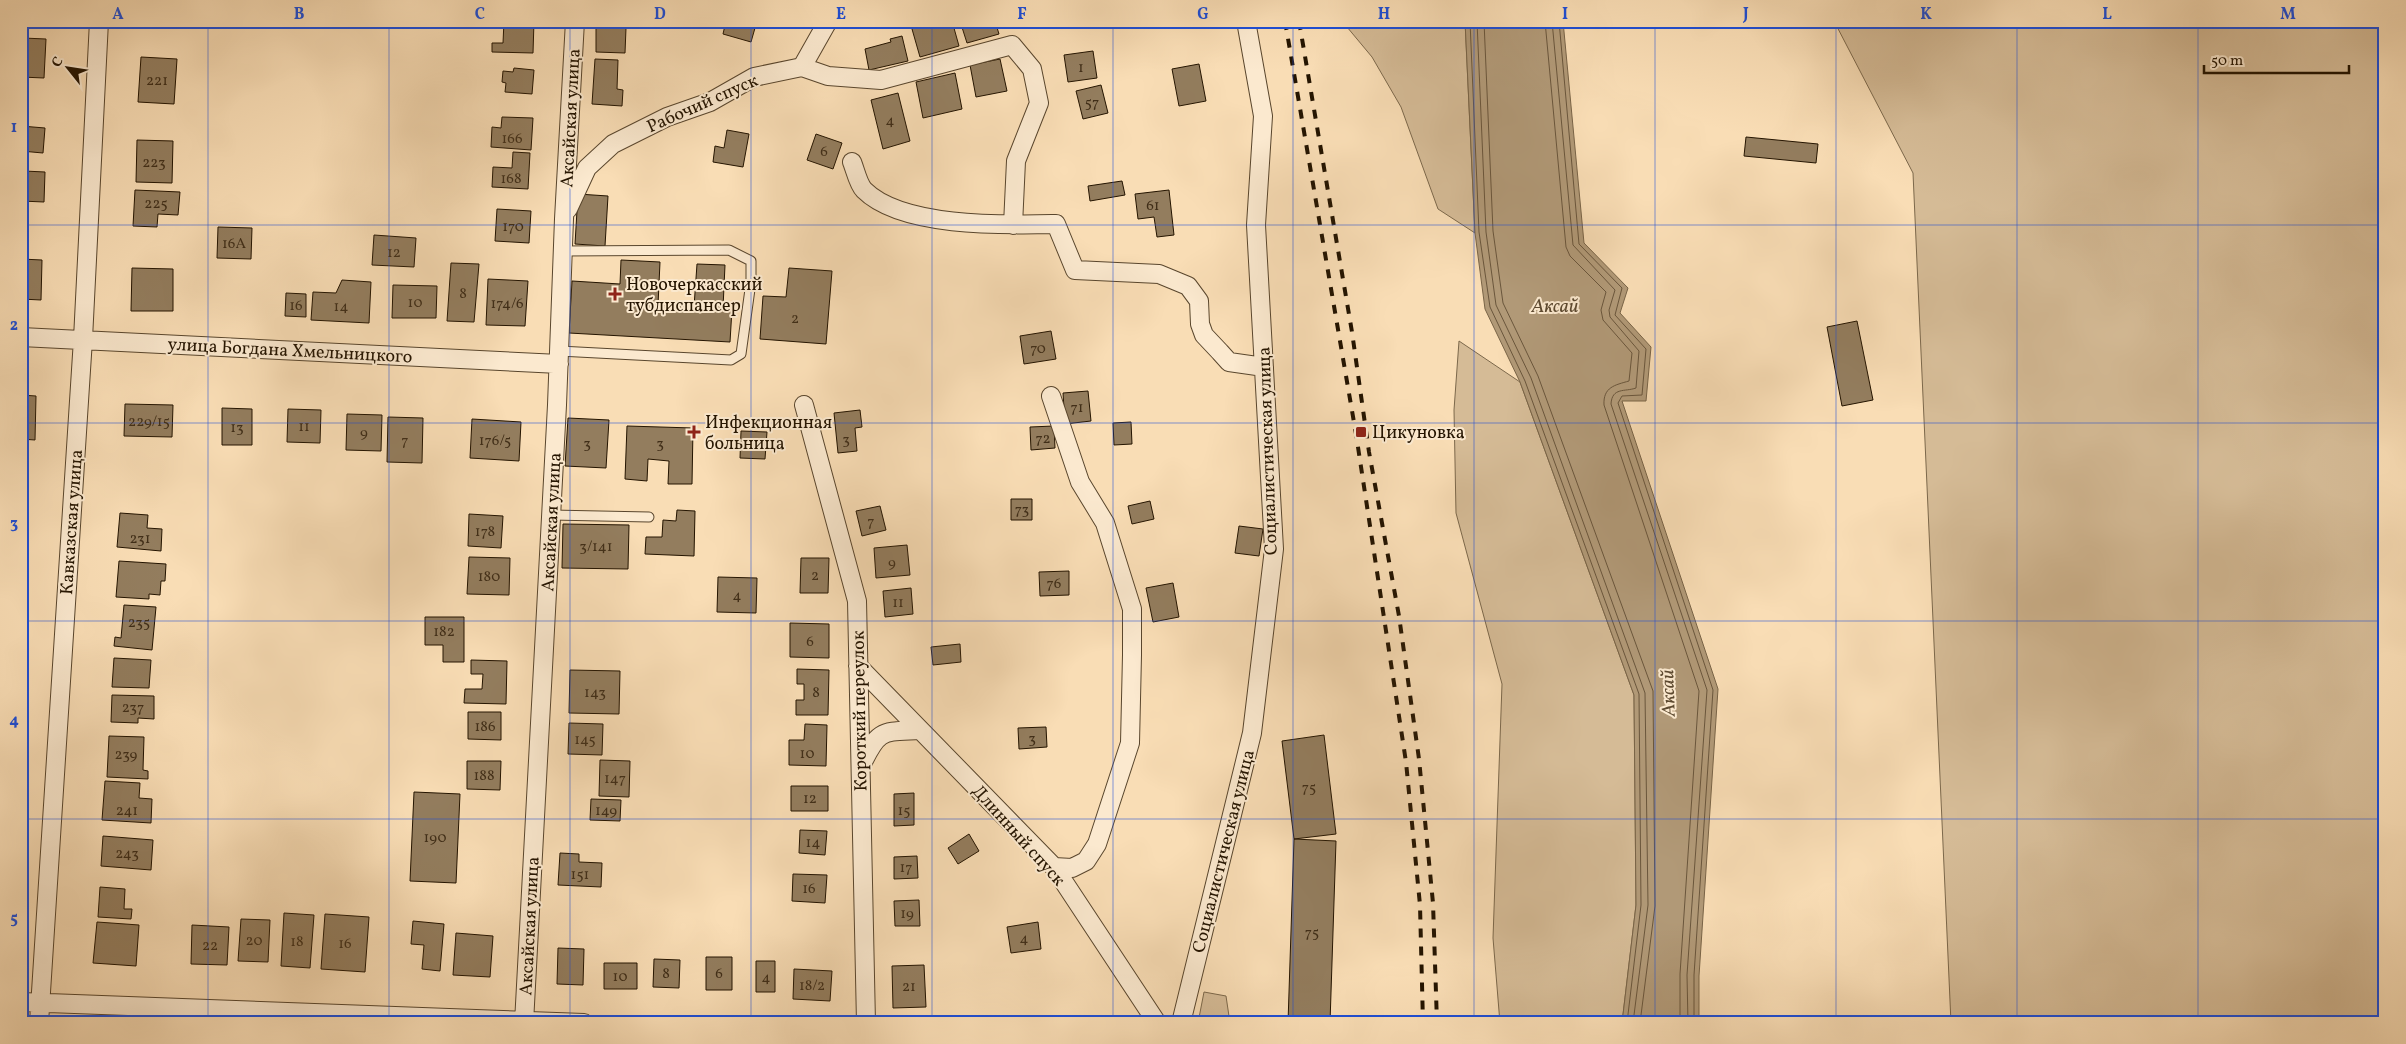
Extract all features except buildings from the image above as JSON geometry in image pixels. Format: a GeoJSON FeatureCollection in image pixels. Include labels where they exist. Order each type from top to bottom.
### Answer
{"type":"FeatureCollection","features":[{"type":"Feature","properties":{"kind":"street","name":"Кавказская улица"},"geometry":{"type":"LineString","coordinates":[[39,1023],[83,339],[99,21]]}},
{"type":"Feature","properties":{"kind":"street","name":"Аксайская улица"},"geometry":{"type":"LineString","coordinates":[[524,1021],[575,21]]}},
{"type":"Feature","properties":{"kind":"street"},"geometry":{"type":"LineString","coordinates":[[828,21],[802,67],[828,76],[881,80],[1012,45],[1032,69],[1040,103],[1016,161],[1013,225]]}},
{"type":"Feature","properties":{"kind":"street","name":"Социалистическая улица"},"geometry":{"type":"LineString","coordinates":[[1182,1023],[1252,733],[1274,548],[1256,225],[1263,116],[1246,21]]}},
{"type":"Feature","properties":{"kind":"street","name":"Рабочий спуск"},"geometry":{"type":"LineString","coordinates":[[564,219],[587,168],[613,144],[667,117],[710,102],[754,77],[802,67]]}},
{"type":"Feature","properties":{"kind":"street"},"geometry":{"type":"LineString","coordinates":[[852,162],[864,189],[901,213],[992,226],[1056,224],[1075,270],[1159,274],[1188,286],[1199,301],[1200,324],[1204,335],[1229,362],[1264,367]]}},
{"type":"Feature","properties":{"kind":"street","name":"улица Богдана Хмельницкого"},"geometry":{"type":"LineString","coordinates":[[21,337],[559,357]]}},
{"type":"Feature","properties":{"kind":"street"},"geometry":{"type":"LineString","coordinates":[[1050,396],[1080,482],[1105,523],[1132,609],[1130,743],[1097,844],[1086,861],[1072,868],[1054,867]]}},
{"type":"Feature","properties":{"kind":"street","name":"Короткий переулок"},"geometry":{"type":"LineString","coordinates":[[804,405],[856,601],[866,1023]]}},
{"type":"Feature","properties":{"kind":"street","name":"Длинный спуск"},"geometry":{"type":"LineString","coordinates":[[858,666],[1054,867],[1157,1023]]}},
{"type":"Feature","properties":{"kind":"street"},"geometry":{"type":"LineString","coordinates":[[860,766],[873,741],[884,732],[920,730]]}},
{"type":"Feature","properties":{"kind":"street"},"geometry":{"type":"LineString","coordinates":[[21,1002],[584,1023]]}},
{"type":"Feature","properties":{"kind":"lane"},"geometry":{"type":"LineString","coordinates":[[559,357],[731,360],[741,354],[751,282],[751,261],[729,250],[563,251]]}},
{"type":"Feature","properties":{"kind":"lane"},"geometry":{"type":"LineString","coordinates":[[551,515],[649,517]]}},
{"type":"Feature","properties":{"kind":"shaded area"},"geometry":{"type":"Polygon","coordinates":[[[1342,21],[1465,21],[1475,233],[1438,209],[1401,107],[1372,57],[1342,21]]]}},
{"type":"Feature","properties":{"kind":"shaded area"},"geometry":{"type":"Polygon","coordinates":[[[1834,21],[2385,21],[2385,1023],[1951,1023],[1913,173],[1834,21]]]}},
{"type":"Feature","properties":{"kind":"shaded area"},"geometry":{"type":"Polygon","coordinates":[[[1459,341],[1520,382],[1634,695],[1636,905],[1622,1023],[1500,1023],[1493,938],[1502,684],[1456,513],[1454,410],[1459,341]]]}},
{"type":"Feature","properties":{"kind":"shaded area"},"geometry":{"type":"Polygon","coordinates":[[[1204,992],[1226,996],[1230,1023],[1198,1023],[1204,992]]]}},
{"type":"Feature","properties":{"kind":"water","name":"Аксай"},"geometry":{"type":"Polygon","coordinates":[[[1465,21],[1563,21],[1584,243],[1628,288],[1620,313],[1651,347],[1646,401],[1622,401],[1718,689],[1699,976],[1699,1023],[1622,1023],[1636,905],[1634,695],[1520,382],[1485,309],[1475,233],[1465,21]]]}},
{"type":"Feature","properties":{"kind":"railway"},"geometry":{"type":"LineString","coordinates":[[1285,21],[1356,434],[1406,762],[1420,905],[1423,1023]]}},
{"type":"Feature","properties":{"kind":"railway"},"geometry":{"type":"LineString","coordinates":[[1299,21],[1352,332],[1369,452],[1399,616],[1419,759],[1433,903],[1437,1023]]}},
{"type":"Feature","properties":{"kind":"place","name":"Новочеркасский тубдиспансер"},"geometry":{"type":"Point","coordinates":[615,294]}},
{"type":"Feature","properties":{"kind":"place","name":"Инфекционная больница"},"geometry":{"type":"Point","coordinates":[694,432]}},
{"type":"Feature","properties":{"kind":"place","name":"Цикуновка"},"geometry":{"type":"Point","coordinates":[1361,432]}}]}
